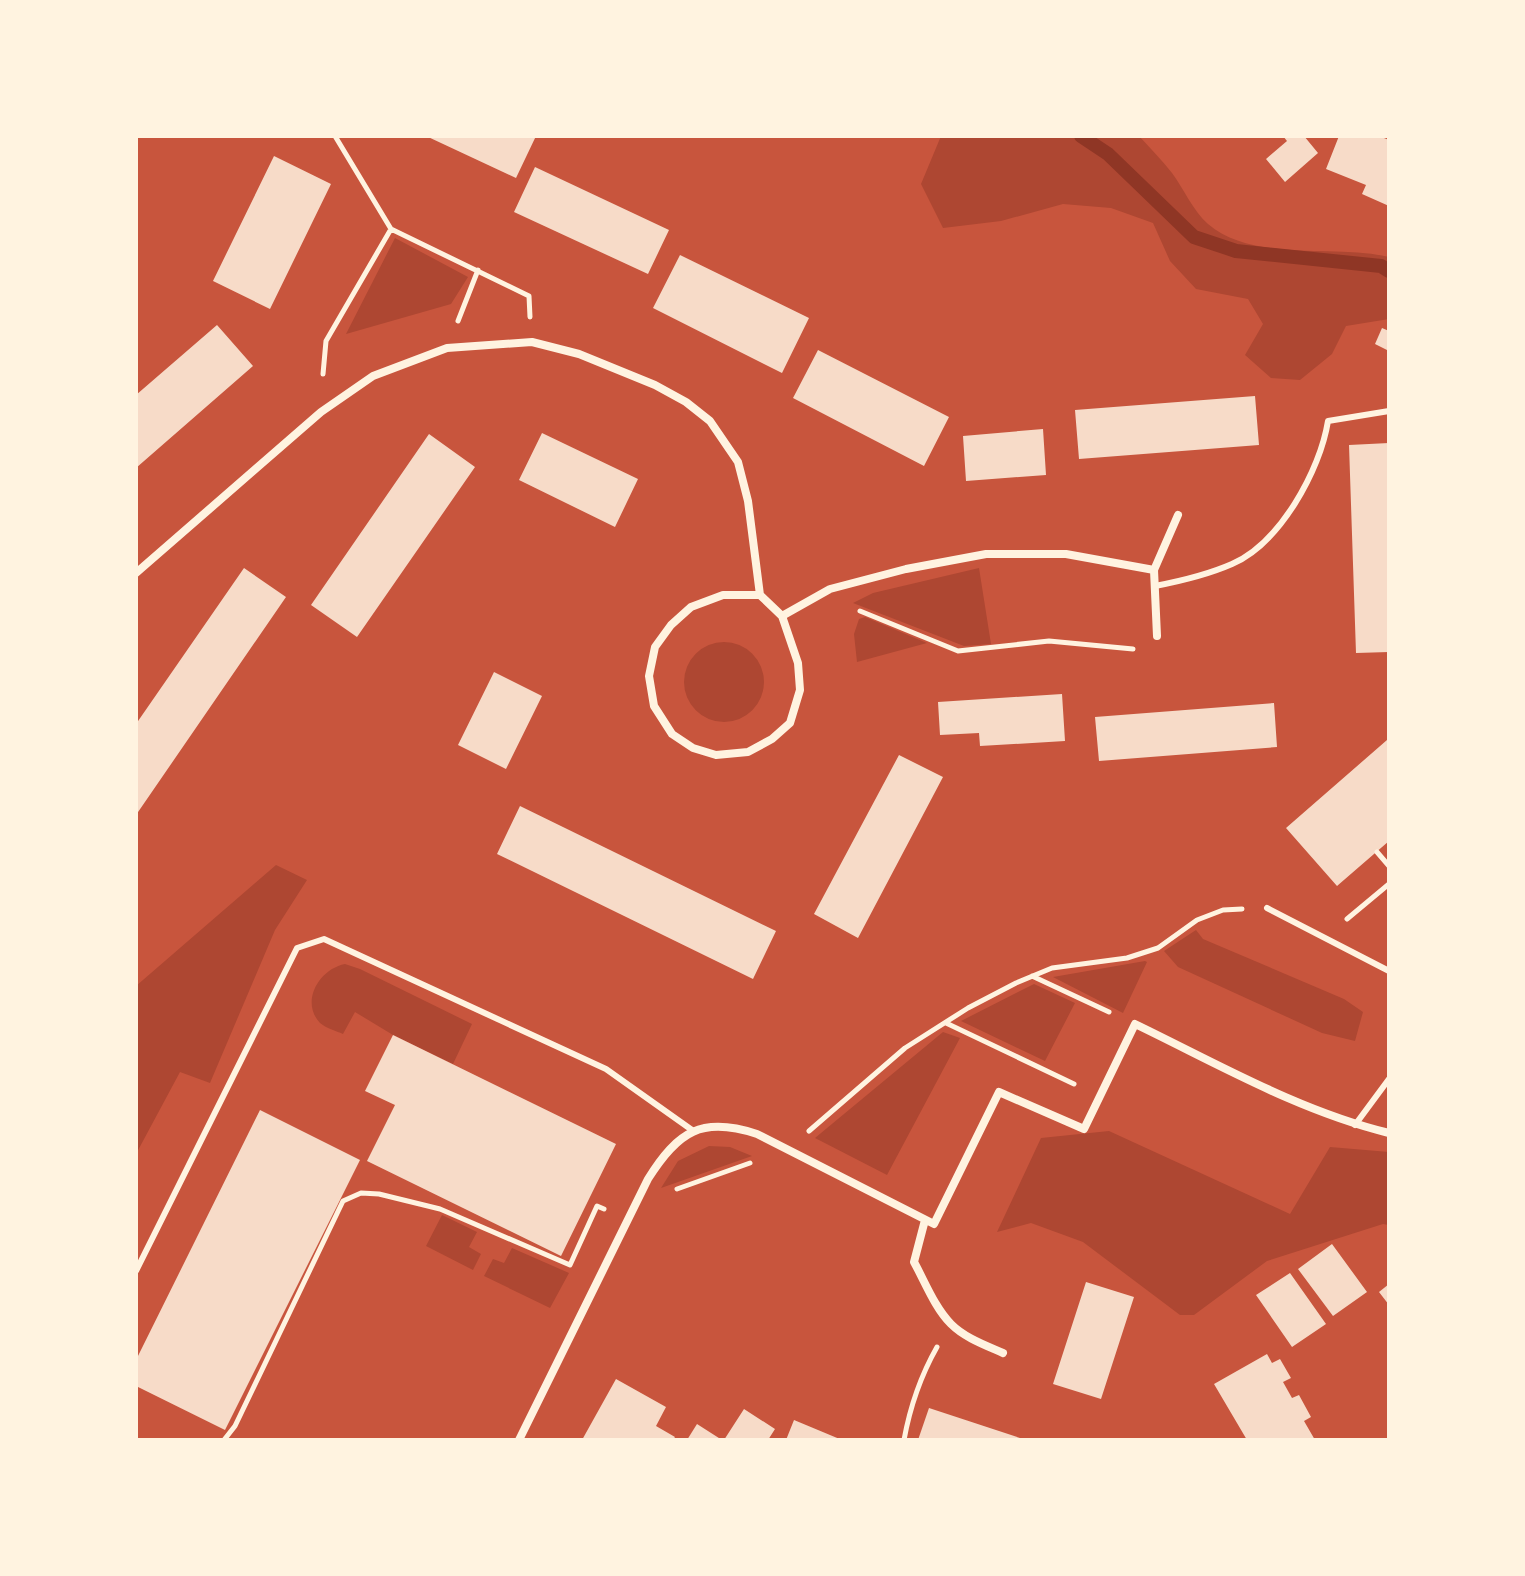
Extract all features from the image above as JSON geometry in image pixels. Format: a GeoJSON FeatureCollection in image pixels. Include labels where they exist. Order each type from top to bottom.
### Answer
{"type":"FeatureCollection","features":[{"type":"Feature","properties":{"kind":"street"},"geometry":{"type":"LineString","coordinates":[[136,573],[321,412],[373,376],[447,348],[532,342],[579,354],[655,385],[686,402],[710,421],[738,462],[748,501],[760,595],[782,616],[798,663],[800,690],[790,723],[772,739],[748,752],[716,755],[693,748],[672,734],[654,706],[649,676],[655,647],[671,625],[691,607],[723,595],[760,595]]}},
{"type":"Feature","properties":{"kind":"street"},"geometry":{"type":"LineString","coordinates":[[1157,636],[1154,570],[1178,515]]}},
{"type":"Feature","properties":{"kind":"street"},"geometry":{"type":"LineString","coordinates":[[782,616],[830,589],[906,569],[986,554],[1066,554],[1154,570]]}},
{"type":"Feature","properties":{"kind":"street"},"geometry":{"type":"LineString","coordinates":[[519,1440],[627,1220],[663,1155],[692,1130],[712,1126],[734,1127],[757,1134],[934,1224],[999,1092],[1084,1129],[1135,1024],[1309,1108],[1355,1125],[1389,1133]]}},
{"type":"Feature","properties":{"kind":"street"},"geometry":{"type":"LineString","coordinates":[[925,1220],[914,1262],[950,1323],[972,1339],[1003,1353]]}},
{"type":"Feature","properties":{"kind":"lane"},"geometry":{"type":"LineString","coordinates":[[1155,586],[1234,564],[1262,545],[1305,490],[1325,444],[1328,421],[1389,411]]}},
{"type":"Feature","properties":{"kind":"lane"},"geometry":{"type":"LineString","coordinates":[[1267,908],[1389,971]]}},
{"type":"Feature","properties":{"kind":"lane"},"geometry":{"type":"LineString","coordinates":[[136,1271],[297,948],[324,939],[606,1069],[692,1130]]}},
{"type":"Feature","properties":{"kind":"lane"},"geometry":{"type":"LineString","coordinates":[[1355,1125],[1389,1079]]}},
{"type":"Feature","properties":{"kind":"path"},"geometry":{"type":"LineString","coordinates":[[335,136],[391,229],[529,296],[532,342]]}},
{"type":"Feature","properties":{"kind":"path"},"geometry":{"type":"LineString","coordinates":[[321,412],[326,341],[391,229]]}},
{"type":"Feature","properties":{"kind":"path"},"geometry":{"type":"LineString","coordinates":[[447,348],[478,270]]}},
{"type":"Feature","properties":{"kind":"path"},"geometry":{"type":"LineString","coordinates":[[830,589],[855,609],[958,651],[1049,641],[1135,649],[1157,636]]}},
{"type":"Feature","properties":{"kind":"path"},"geometry":{"type":"LineString","coordinates":[[1377,852],[1389,865]]}},
{"type":"Feature","properties":{"kind":"path"},"geometry":{"type":"LineString","coordinates":[[1325,938],[1389,884]]}},
{"type":"Feature","properties":{"kind":"path"},"geometry":{"type":"LineString","coordinates":[[665,1193],[757,1161],[772,1169],[784,1148],[813,1128],[905,1048],[980,1001],[1032,976],[1052,968],[1127,958],[1158,948],[1197,920],[1223,910],[1267,908]]}},
{"type":"Feature","properties":{"kind":"path"},"geometry":{"type":"LineString","coordinates":[[1032,976],[1135,1024]]}},
{"type":"Feature","properties":{"kind":"path"},"geometry":{"type":"LineString","coordinates":[[945,1023],[1100,1096]]}},
{"type":"Feature","properties":{"kind":"path"},"geometry":{"type":"LineString","coordinates":[[224,1440],[235,1426],[343,1201],[361,1193],[379,1194],[440,1209],[570,1265],[597,1206],[627,1220]]}},
{"type":"Feature","properties":{"kind":"path"},"geometry":{"type":"LineString","coordinates":[[904,1440],[908,1415],[923,1372],[950,1323]]}},
{"type":"Feature","properties":{"kind":"shaded area"},"geometry":{"type":"Polygon","coordinates":[[[941,136],[1139,136],[1172,173],[1203,219],[1227,236],[1271,248],[1389,257],[1389,319],[1346,326],[1332,354],[1300,380],[1271,378],[1245,355],[1263,324],[1248,299],[1196,289],[1170,261],[1153,223],[1111,208],[1063,204],[1001,221],[943,228],[921,184],[941,136]]]}},
{"type":"Feature","properties":{"kind":"shaded area"},"geometry":{"type":"Polygon","coordinates":[[[395,238],[468,277],[451,304],[346,334],[395,238]]]}},
{"type":"Feature","properties":{"kind":"shaded area"},"geometry":{"type":"Polygon","coordinates":[[[979,568],[991,644],[964,646],[853,603],[873,593],[979,568]]]}},
{"type":"Feature","properties":{"kind":"shaded area"},"geometry":{"type":"Polygon","coordinates":[[[865,617],[927,643],[857,662],[854,634],[859,619],[865,617]]]}},
{"type":"Feature","properties":{"kind":"shaded area"},"geometry":{"type":"Polygon","coordinates":[[[724,642],[739,645],[752,654],[761,667],[764,682],[761,697],[752,710],[739,719],[724,722],[709,719],[696,710],[687,697],[684,682],[687,667],[696,654],[709,645],[724,642]]]}},
{"type":"Feature","properties":{"kind":"shaded area"},"geometry":{"type":"Polygon","coordinates":[[[276,865],[307,880],[275,930],[210,1083],[180,1072],[136,1154],[136,986],[276,865]]]}},
{"type":"Feature","properties":{"kind":"shaded area"},"geometry":{"type":"Polygon","coordinates":[[[1196,930],[1203,939],[1344,999],[1363,1012],[1355,1041],[1322,1033],[1178,967],[1164,951],[1196,930]]]}},
{"type":"Feature","properties":{"kind":"shaded area"},"geometry":{"type":"Polygon","coordinates":[[[1145,961],[1123,1013],[1053,977],[1145,961]]]}},
{"type":"Feature","properties":{"kind":"shaded area"},"geometry":{"type":"Polygon","coordinates":[[[345,964],[472,1024],[453,1064],[393,1035],[355,1012],[343,1034],[320,1023],[312,1006],[315,988],[327,972],[345,964]]]}},
{"type":"Feature","properties":{"kind":"shaded area"},"geometry":{"type":"Polygon","coordinates":[[[1034,984],[1075,1003],[1045,1061],[961,1021],[1034,984]]]}},
{"type":"Feature","properties":{"kind":"shaded area"},"geometry":{"type":"Polygon","coordinates":[[[943,1032],[960,1038],[887,1175],[815,1138],[943,1032]]]}},
{"type":"Feature","properties":{"kind":"shaded area"},"geometry":{"type":"Polygon","coordinates":[[[1109,1131],[1290,1214],[1330,1147],[1389,1152],[1389,1225],[1383,1224],[1267,1261],[1194,1315],[1180,1315],[1083,1242],[1031,1223],[997,1232],[1041,1138],[1109,1131]]]}},
{"type":"Feature","properties":{"kind":"shaded area"},"geometry":{"type":"Polygon","coordinates":[[[709,1146],[730,1147],[752,1156],[661,1188],[678,1161],[709,1146]]]}},
{"type":"Feature","properties":{"kind":"shaded area"},"geometry":{"type":"Polygon","coordinates":[[[442,1215],[477,1232],[469,1247],[481,1254],[473,1270],[426,1246],[442,1215]]]}},
{"type":"Feature","properties":{"kind":"shaded area"},"geometry":{"type":"Polygon","coordinates":[[[512,1248],[569,1273],[550,1308],[484,1276],[493,1259],[504,1263],[512,1248]]]}},
{"type":"Feature","properties":{"kind":"building"},"geometry":{"type":"Polygon","coordinates":[[[426,136],[536,136],[516,178],[426,136]]]}},
{"type":"Feature","properties":{"kind":"building"},"geometry":{"type":"Polygon","coordinates":[[[1283,136],[1304,136],[1318,153],[1285,182],[1266,159],[1287,141],[1283,136]]]}},
{"type":"Feature","properties":{"kind":"building"},"geometry":{"type":"Polygon","coordinates":[[[1339,136],[1379,136],[1389,140],[1389,206],[1362,194],[1366,185],[1326,169],[1339,136]]]}},
{"type":"Feature","properties":{"kind":"building"},"geometry":{"type":"Polygon","coordinates":[[[274,156],[331,184],[270,309],[213,281],[274,156]]]}},
{"type":"Feature","properties":{"kind":"building"},"geometry":{"type":"Polygon","coordinates":[[[535,167],[669,230],[648,274],[514,212],[535,167]]]}},
{"type":"Feature","properties":{"kind":"building"},"geometry":{"type":"Polygon","coordinates":[[[680,255],[809,318],[782,373],[653,308],[680,255]]]}},
{"type":"Feature","properties":{"kind":"building"},"geometry":{"type":"Polygon","coordinates":[[[217,325],[253,366],[136,468],[136,395],[217,325]]]}},
{"type":"Feature","properties":{"kind":"building"},"geometry":{"type":"Polygon","coordinates":[[[1382,328],[1389,331],[1389,351],[1375,344],[1382,328]]]}},
{"type":"Feature","properties":{"kind":"building"},"geometry":{"type":"Polygon","coordinates":[[[818,350],[949,417],[924,466],[793,398],[818,350]]]}},
{"type":"Feature","properties":{"kind":"building"},"geometry":{"type":"Polygon","coordinates":[[[1255,396],[1259,445],[1079,459],[1075,410],[1255,396]]]}},
{"type":"Feature","properties":{"kind":"building"},"geometry":{"type":"Polygon","coordinates":[[[1043,429],[1046,475],[966,481],[963,436],[1043,429]]]}},
{"type":"Feature","properties":{"kind":"building"},"geometry":{"type":"Polygon","coordinates":[[[542,433],[638,479],[615,527],[519,480],[542,433]]]}},
{"type":"Feature","properties":{"kind":"building"},"geometry":{"type":"Polygon","coordinates":[[[429,434],[475,467],[357,637],[311,605],[429,434]]]}},
{"type":"Feature","properties":{"kind":"building"},"geometry":{"type":"Polygon","coordinates":[[[1389,443],[1389,652],[1356,653],[1349,445],[1389,443]]]}},
{"type":"Feature","properties":{"kind":"building"},"geometry":{"type":"Polygon","coordinates":[[[244,568],[286,597],[136,815],[136,724],[244,568]]]}},
{"type":"Feature","properties":{"kind":"building"},"geometry":{"type":"Polygon","coordinates":[[[494,672],[542,696],[506,769],[458,745],[494,672]]]}},
{"type":"Feature","properties":{"kind":"building"},"geometry":{"type":"Polygon","coordinates":[[[1062,694],[1065,741],[980,746],[979,733],[940,735],[938,702],[1062,694]]]}},
{"type":"Feature","properties":{"kind":"building"},"geometry":{"type":"Polygon","coordinates":[[[1274,703],[1277,747],[1099,761],[1095,717],[1274,703]]]}},
{"type":"Feature","properties":{"kind":"building"},"geometry":{"type":"Polygon","coordinates":[[[1387,740],[1389,841],[1337,886],[1286,828],[1387,740]]]}},
{"type":"Feature","properties":{"kind":"building"},"geometry":{"type":"Polygon","coordinates":[[[899,755],[943,777],[858,938],[814,914],[899,755]]]}},
{"type":"Feature","properties":{"kind":"building"},"geometry":{"type":"Polygon","coordinates":[[[520,806],[776,931],[753,979],[497,854],[520,806]]]}},
{"type":"Feature","properties":{"kind":"building"},"geometry":{"type":"Polygon","coordinates":[[[393,1035],[616,1144],[561,1256],[367,1161],[395,1105],[365,1091],[393,1035]]]}},
{"type":"Feature","properties":{"kind":"building"},"geometry":{"type":"Polygon","coordinates":[[[260,1110],[360,1160],[225,1430],[136,1386],[136,1360],[260,1110]]]}},
{"type":"Feature","properties":{"kind":"building"},"geometry":{"type":"Polygon","coordinates":[[[1332,1244],[1367,1292],[1333,1316],[1298,1269],[1332,1244]]]}},
{"type":"Feature","properties":{"kind":"building"},"geometry":{"type":"Polygon","coordinates":[[[1290,1273],[1326,1324],[1292,1347],[1256,1295],[1290,1273]]]}},
{"type":"Feature","properties":{"kind":"building"},"geometry":{"type":"Polygon","coordinates":[[[1086,1282],[1134,1297],[1101,1399],[1053,1384],[1086,1282]]]}},
{"type":"Feature","properties":{"kind":"building"},"geometry":{"type":"Polygon","coordinates":[[[1389,1284],[1389,1305],[1379,1292],[1389,1284]]]}},
{"type":"Feature","properties":{"kind":"building"},"geometry":{"type":"Polygon","coordinates":[[[1267,1354],[1272,1363],[1280,1359],[1291,1378],[1283,1382],[1292,1398],[1299,1395],[1311,1417],[1304,1421],[1315,1440],[1247,1440],[1214,1384],[1267,1354]]]}},
{"type":"Feature","properties":{"kind":"building"},"geometry":{"type":"Polygon","coordinates":[[[616,1379],[666,1407],[656,1426],[675,1437],[673,1440],[582,1440],[616,1379]]]}},
{"type":"Feature","properties":{"kind":"building"},"geometry":{"type":"Polygon","coordinates":[[[929,1408],[1023,1439],[1023,1440],[918,1440],[929,1408]]]}},
{"type":"Feature","properties":{"kind":"building"},"geometry":{"type":"Polygon","coordinates":[[[744,1409],[775,1429],[768,1440],[724,1440],[744,1409]]]}},
{"type":"Feature","properties":{"kind":"building"},"geometry":{"type":"Polygon","coordinates":[[[794,1420],[842,1440],[786,1440],[794,1420]]]}},
{"type":"Feature","properties":{"kind":"building"},"geometry":{"type":"Polygon","coordinates":[[[697,1424],[722,1440],[687,1440],[697,1424]]]}},
{"type":"Feature","properties":{"kind":"waterway"},"geometry":{"type":"LineString","coordinates":[[1081,136],[1108,154],[1194,237],[1236,251],[1381,266],[1389,271]]}}]}
